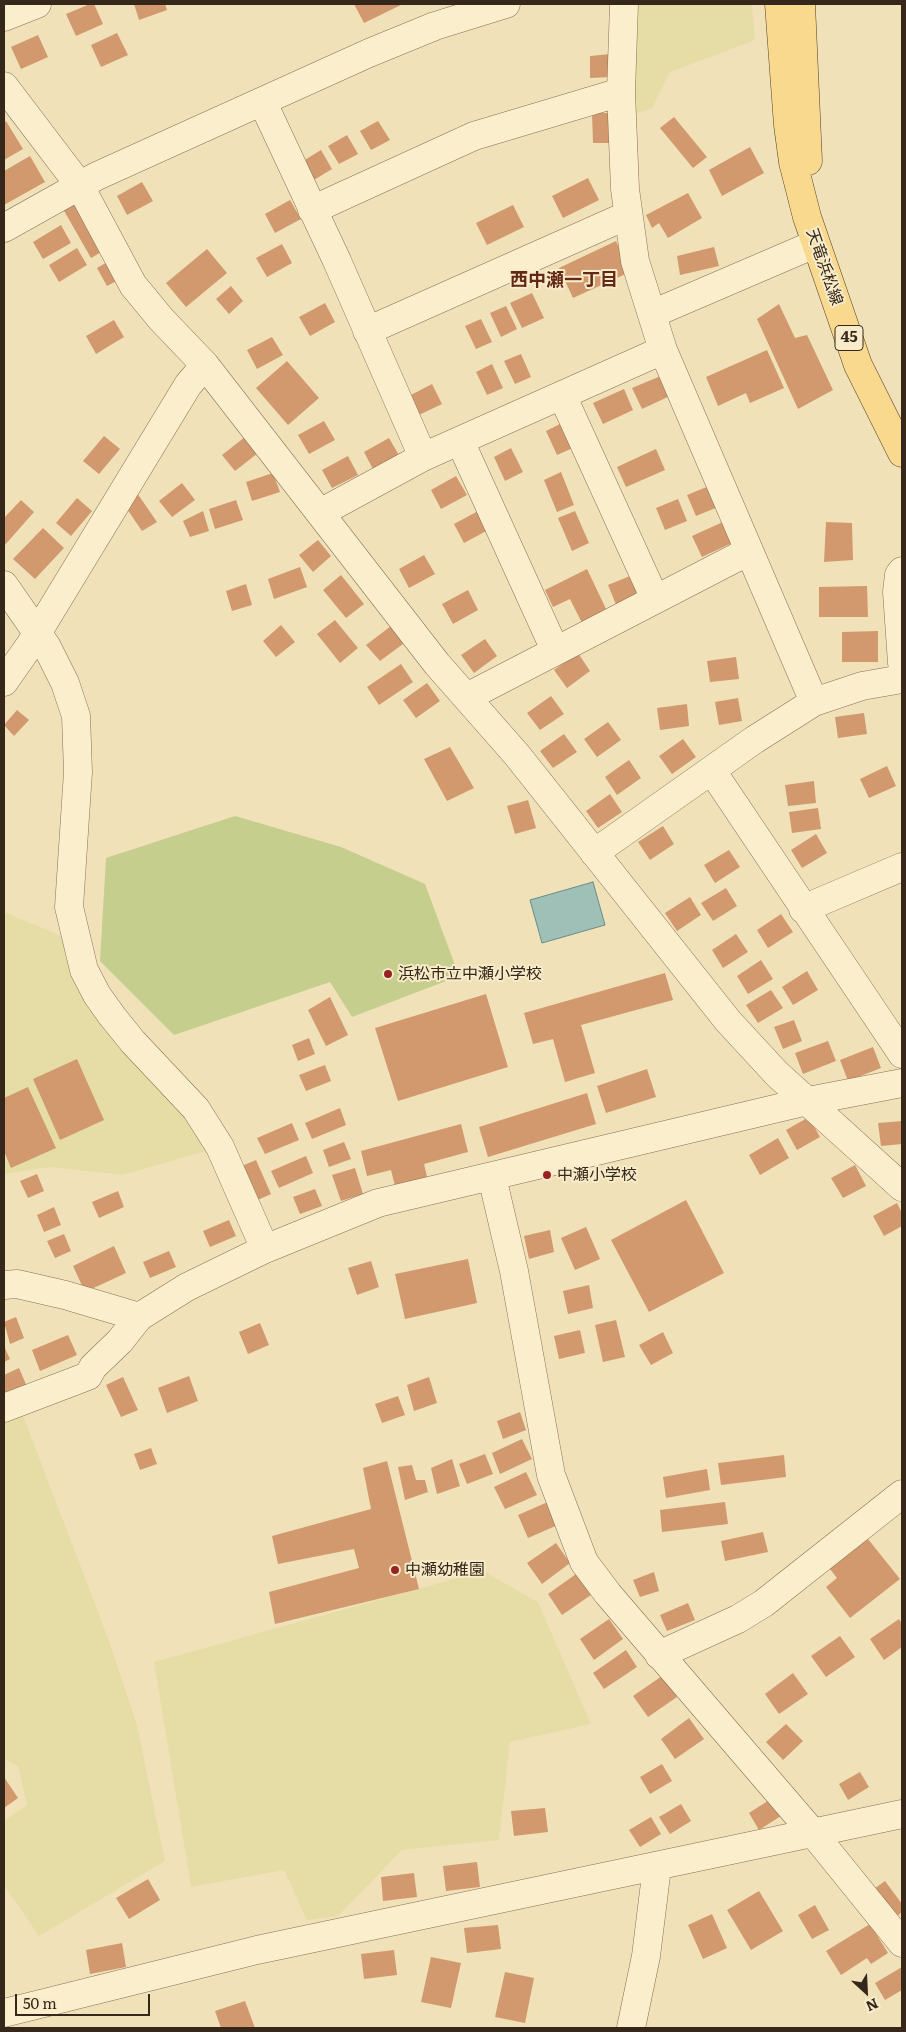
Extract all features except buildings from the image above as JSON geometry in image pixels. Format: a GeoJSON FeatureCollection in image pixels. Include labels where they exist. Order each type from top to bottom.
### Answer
{"type":"FeatureCollection","features":[{"type":"Feature","properties":{"kind":"main road","name":"天竜浜松線"},"geometry":{"type":"LineString","coordinates":[[779,4],[788,125],[793,162],[807,217],[858,365],[893,417],[902,453]]}},
{"type":"Feature","properties":{"kind":"main road","name":"天竜浜松線"},"geometry":{"type":"LineString","coordinates":[[801,4],[808,168],[807,217]]}},
{"type":"Feature","properties":{"kind":"street"},"geometry":{"type":"LineString","coordinates":[[4,18],[37,4]]}},
{"type":"Feature","properties":{"kind":"street"},"geometry":{"type":"LineString","coordinates":[[4,228],[97,176],[369,53],[435,26],[506,4]]}},
{"type":"Feature","properties":{"kind":"street"},"geometry":{"type":"LineString","coordinates":[[624,4],[621,92],[624,189],[635,261],[663,350],[814,702]]}},
{"type":"Feature","properties":{"kind":"street"},"geometry":{"type":"LineString","coordinates":[[4,86],[80,186],[133,285],[161,319],[205,365],[437,664],[517,755],[728,1021],[777,1074],[902,1187]]}},
{"type":"Feature","properties":{"kind":"street"},"geometry":{"type":"LineString","coordinates":[[312,210],[474,136],[621,92]]}},
{"type":"Feature","properties":{"kind":"street"},"geometry":{"type":"LineString","coordinates":[[262,103],[423,457]]}},
{"type":"Feature","properties":{"kind":"street"},"geometry":{"type":"LineString","coordinates":[[367,331],[628,215]]}},
{"type":"Feature","properties":{"kind":"street"},"geometry":{"type":"LineString","coordinates":[[652,314],[815,244]]}},
{"type":"Feature","properties":{"kind":"street"},"geometry":{"type":"LineString","coordinates":[[320,513],[423,457],[663,350]]}},
{"type":"Feature","properties":{"kind":"street"},"geometry":{"type":"LineString","coordinates":[[4,682],[38,630],[188,385],[205,365]]}},
{"type":"Feature","properties":{"kind":"street"},"geometry":{"type":"LineString","coordinates":[[562,395],[655,599]]}},
{"type":"Feature","properties":{"kind":"street"},"geometry":{"type":"LineString","coordinates":[[460,440],[555,650]]}},
{"type":"Feature","properties":{"kind":"street"},"geometry":{"type":"LineString","coordinates":[[467,697],[749,551]]}},
{"type":"Feature","properties":{"kind":"street"},"geometry":{"type":"LineString","coordinates":[[902,572],[897,592],[899,642],[902,663]]}},
{"type":"Feature","properties":{"kind":"street"},"geometry":{"type":"LineString","coordinates":[[4,584],[38,630],[65,683],[76,716],[78,772],[69,907],[84,970],[97,995],[112,1016],[133,1042],[196,1109],[220,1147],[265,1250]]}},
{"type":"Feature","properties":{"kind":"street"},"geometry":{"type":"LineString","coordinates":[[594,853],[754,740],[814,702],[862,686],[902,680]]}},
{"type":"Feature","properties":{"kind":"street"},"geometry":{"type":"LineString","coordinates":[[712,771],[902,1054]]}},
{"type":"Feature","properties":{"kind":"street"},"geometry":{"type":"LineString","coordinates":[[803,909],[902,867]]}},
{"type":"Feature","properties":{"kind":"street"},"geometry":{"type":"LineString","coordinates":[[4,1408],[88,1376],[93,1367],[120,1341],[139,1318],[187,1287],[265,1250],[378,1203],[808,1101],[902,1083]]}},
{"type":"Feature","properties":{"kind":"street"},"geometry":{"type":"LineString","coordinates":[[492,1177],[514,1271],[551,1474],[584,1562],[660,1655],[813,1833],[902,1943]]}},
{"type":"Feature","properties":{"kind":"street"},"geometry":{"type":"LineString","coordinates":[[4,1285],[17,1284],[65,1295],[139,1318]]}},
{"type":"Feature","properties":{"kind":"street"},"geometry":{"type":"LineString","coordinates":[[660,1655],[738,1619],[764,1603],[902,1494]]}},
{"type":"Feature","properties":{"kind":"street"},"geometry":{"type":"LineString","coordinates":[[4,2013],[257,1950],[902,1814]]}},
{"type":"Feature","properties":{"kind":"street"},"geometry":{"type":"LineString","coordinates":[[630,2028],[646,1956],[657,1867]]}},
{"type":"Feature","properties":{"kind":"shaded area"},"geometry":{"type":"Polygon","coordinates":[[[634,4],[752,4],[755,40],[670,72],[652,108],[634,114],[634,4]]]}},
{"type":"Feature","properties":{"kind":"shaded area"},"geometry":{"type":"Polygon","coordinates":[[[4,912],[62,936],[220,1147],[123,1175],[50,1167],[4,1174],[4,912]]]}},
{"type":"Feature","properties":{"kind":"shaded area"},"geometry":{"type":"Polygon","coordinates":[[[22,1413],[108,1638],[137,1725],[165,1861],[39,1936],[4,1885],[4,1821],[27,1805],[18,1766],[4,1759],[4,1420],[22,1413]]]}},
{"type":"Feature","properties":{"kind":"shaded area"},"geometry":{"type":"Polygon","coordinates":[[[483,1571],[538,1602],[591,1724],[510,1742],[499,1840],[402,1850],[338,1916],[307,1920],[284,1870],[191,1887],[154,1662],[483,1571]]]}},
{"type":"Feature","properties":{"kind":"green space"},"geometry":{"type":"Polygon","coordinates":[[[235,816],[341,847],[425,884],[459,976],[352,1017],[330,982],[174,1035],[100,961],[106,858],[235,816]]]}},
{"type":"Feature","properties":{"kind":"water"},"geometry":{"type":"Polygon","coordinates":[[[593,882],[605,925],[542,943],[530,900],[593,882]]]}},
{"type":"Feature","properties":{"kind":"place","name":"浜松市立中瀬小学校"},"geometry":{"type":"Point","coordinates":[388,974]}},
{"type":"Feature","properties":{"kind":"place","name":"中瀬小学校"},"geometry":{"type":"Point","coordinates":[547,1175]}},
{"type":"Feature","properties":{"kind":"place","name":"中瀬幼稚園"},"geometry":{"type":"Point","coordinates":[395,1570]}},
{"type":"Feature","properties":{"kind":"district","name":"西中瀬一丁目"},"geometry":{"type":"Point","coordinates":[564,281]}}]}
